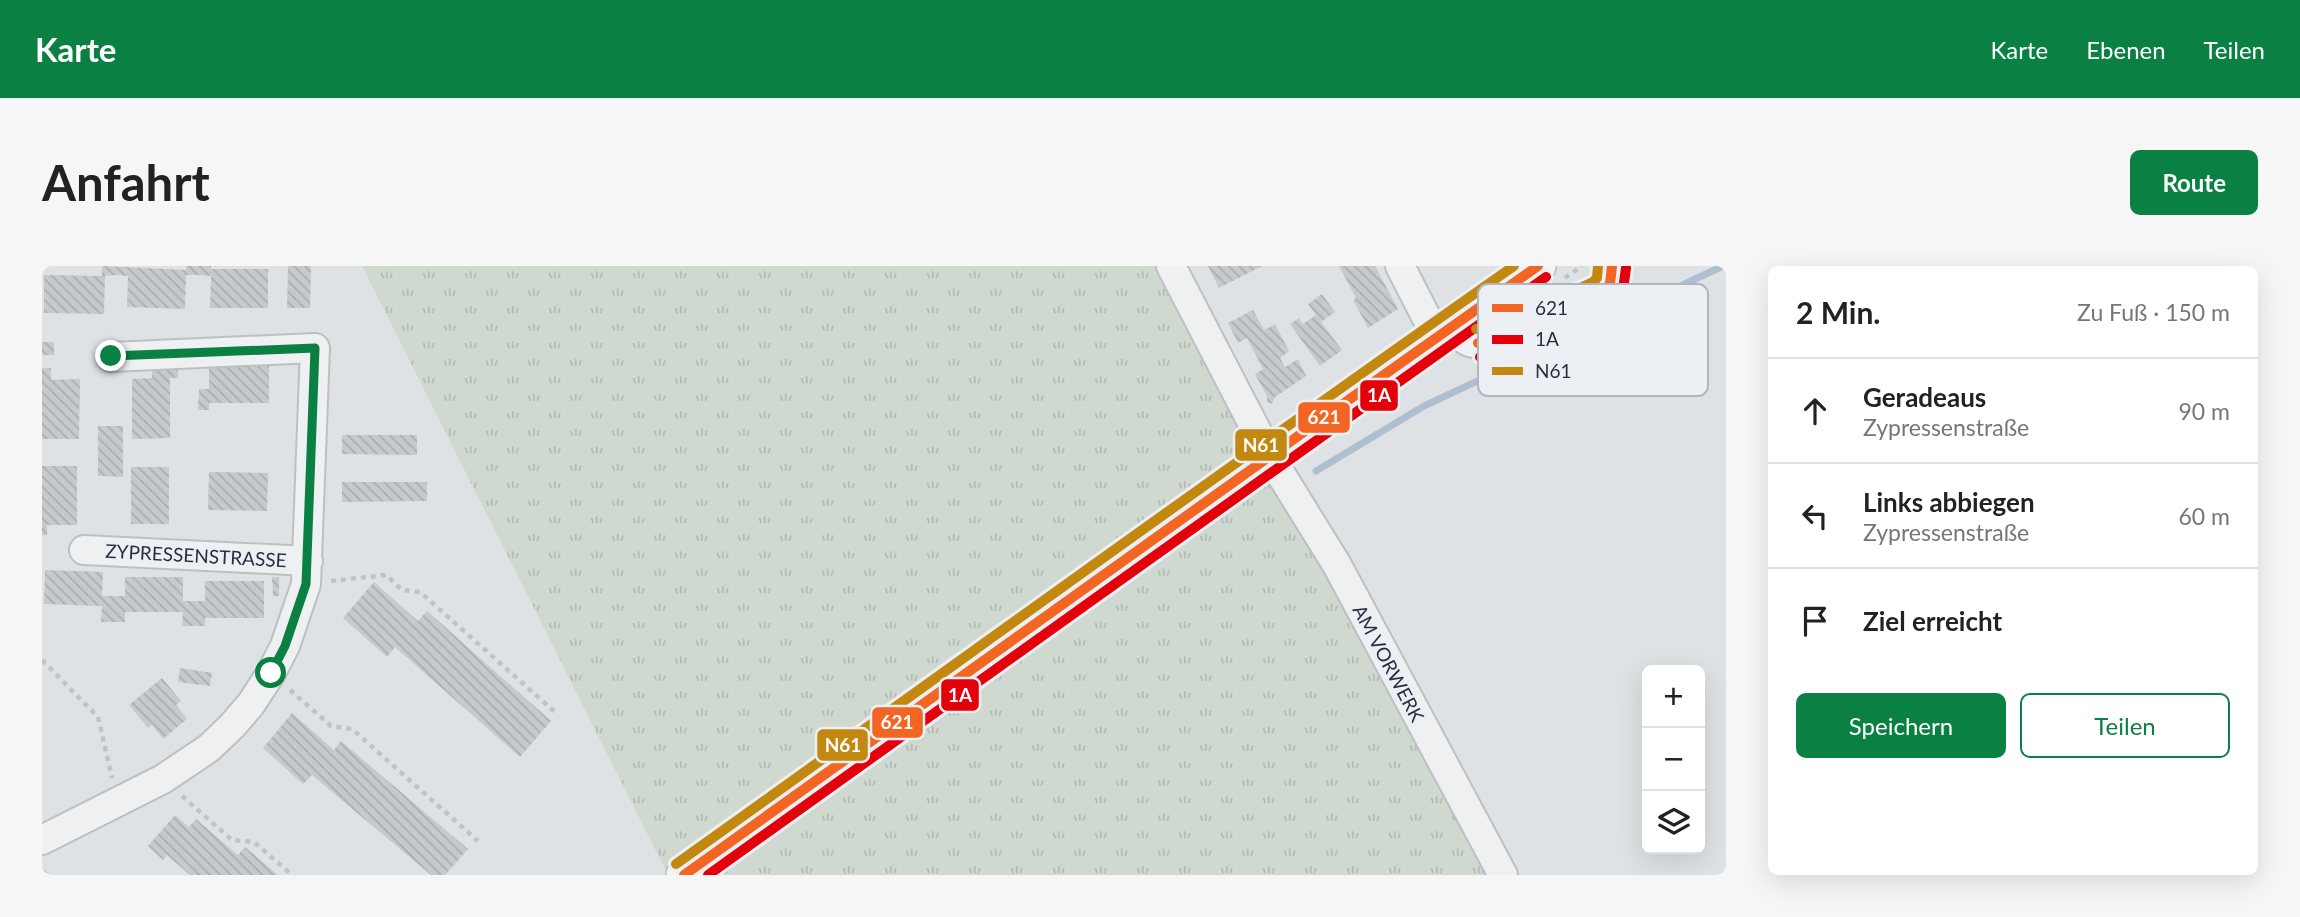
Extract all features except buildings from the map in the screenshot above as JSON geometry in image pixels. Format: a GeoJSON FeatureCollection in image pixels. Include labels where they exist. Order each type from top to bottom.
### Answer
{"type":"FeatureCollection","features":[{"type":"Feature","properties":{"kind":"main road"},"geometry":{"type":"LineString","coordinates":[[1513,284],[1538,266]]}},
{"type":"Feature","properties":{"kind":"main road"},"geometry":{"type":"LineString","coordinates":[[684,875],[1269,455],[1478,309]]}},
{"type":"Feature","properties":{"kind":"street","name":"AM VORWERK"},"geometry":{"type":"LineString","coordinates":[[1171,266],[1269,455],[1337,565],[1503,875]]}},
{"type":"Feature","properties":{"kind":"street"},"geometry":{"type":"LineString","coordinates":[[1399,266],[1445,332],[1478,343]]}},
{"type":"Feature","properties":{"kind":"street"},"geometry":{"type":"LineString","coordinates":[[1611,284],[1612,266]]}},
{"type":"Feature","properties":{"kind":"street","name":"ZYPRESSENSTRASSE"},"geometry":{"type":"LineString","coordinates":[[42,840],[163,779],[209,748],[232,726],[251,704],[285,646],[307,572],[315,348],[111,356]]}},
{"type":"Feature","properties":{"kind":"street","name":"ZYPRESSENSTRASSE"},"geometry":{"type":"LineString","coordinates":[[83,550],[307,572]]}},
{"type":"Feature","properties":{"kind":"path"},"geometry":{"type":"LineString","coordinates":[[307,572],[386,575],[402,590],[420,592],[555,712]]}},
{"type":"Feature","properties":{"kind":"path"},"geometry":{"type":"LineString","coordinates":[[42,660],[98,717],[117,803]]}},
{"type":"Feature","properties":{"kind":"path"},"geometry":{"type":"LineString","coordinates":[[271,673],[331,726],[352,729],[478,841]]}},
{"type":"Feature","properties":{"kind":"path"},"geometry":{"type":"LineString","coordinates":[[163,779],[232,840],[254,842],[292,875]]}},
{"type":"Feature","properties":{"kind":"path"},"geometry":{"type":"LineString","coordinates":[[42,871],[47,875]]}},
{"type":"Feature","properties":{"kind":"green space"},"geometry":{"type":"Polygon","coordinates":[[[362,266],[1171,266],[1503,875],[668,875],[362,266]]]}},
{"type":"Feature","properties":{"kind":"waterway"},"geometry":{"type":"LineString","coordinates":[[1685,284],[1723,266]]}},
{"type":"Feature","properties":{"kind":"waterway"},"geometry":{"type":"LineString","coordinates":[[1316,471],[1424,406],[1478,381]]}},
{"type":"Feature","properties":{"kind":"transit line","name":"N61"},"geometry":{"type":"LineString","coordinates":[[1489,284],[1514,266]]}},
{"type":"Feature","properties":{"kind":"transit line","name":"621"},"geometry":{"type":"LineString","coordinates":[[1513,284],[1538,266]]}},
{"type":"Feature","properties":{"kind":"transit line","name":"N61"},"geometry":{"type":"LineString","coordinates":[[1589,284],[1597,278],[1598,266]]}},
{"type":"Feature","properties":{"kind":"transit line","name":"621"},"geometry":{"type":"LineString","coordinates":[[1610,284],[1612,266]]}},
{"type":"Feature","properties":{"kind":"transit line","name":"1A"},"geometry":{"type":"LineString","coordinates":[[1624,284],[1626,268]]}},
{"type":"Feature","properties":{"kind":"transit line","name":"1A"},"geometry":{"type":"LineString","coordinates":[[1536,284],[1546,277]]}},
{"type":"Feature","properties":{"kind":"transit line","name":"N61"},"geometry":{"type":"LineString","coordinates":[[676,864],[1478,291]]}},
{"type":"Feature","properties":{"kind":"transit line","name":"621"},"geometry":{"type":"LineString","coordinates":[[684,875],[1478,308]]}},
{"type":"Feature","properties":{"kind":"transit line","name":"1A"},"geometry":{"type":"LineString","coordinates":[[708,875],[1478,325]]}},
{"type":"Feature","properties":{"kind":"route"},"geometry":{"type":"LineString","coordinates":[[111,356],[315,348],[306,584],[285,646],[271,673]]}}]}
